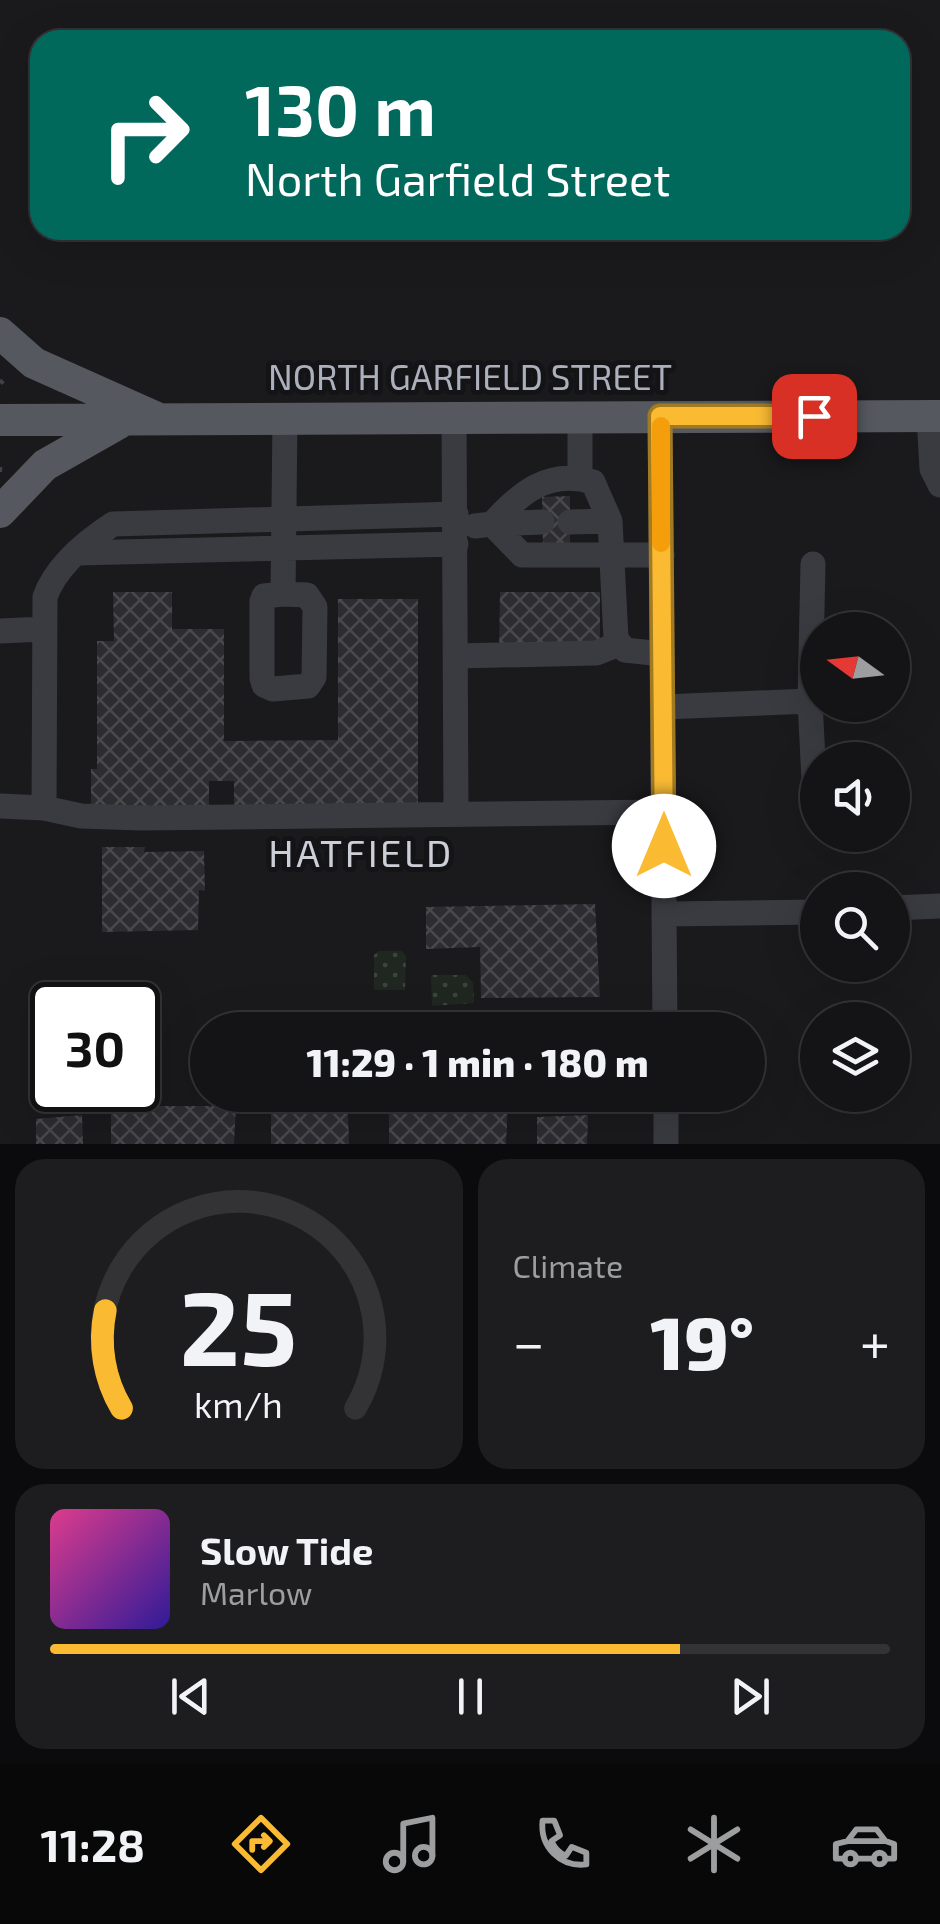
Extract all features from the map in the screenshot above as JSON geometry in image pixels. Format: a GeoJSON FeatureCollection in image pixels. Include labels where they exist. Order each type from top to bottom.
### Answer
{"type":"FeatureCollection","features":[{"type":"Feature","properties":{"kind":"main road"},"geometry":{"type":"LineString","coordinates":[[0,333],[34,363],[164,421]]}},
{"type":"Feature","properties":{"kind":"main road","name":"NORTH GARFIELD STREET"},"geometry":{"type":"LineString","coordinates":[[0,420],[934,416]]}},
{"type":"Feature","properties":{"kind":"main road"},"geometry":{"type":"LineString","coordinates":[[0,512],[44,466],[120,422]]}},
{"type":"Feature","properties":{"kind":"street"},"geometry":{"type":"LineString","coordinates":[[580,416],[580,478]]}},
{"type":"Feature","properties":{"kind":"street"},"geometry":{"type":"LineString","coordinates":[[660,416],[665,1012]]}},
{"type":"Feature","properties":{"kind":"street"},"geometry":{"type":"LineString","coordinates":[[934,416],[932,470],[940,484]]}},
{"type":"Feature","properties":{"kind":"street"},"geometry":{"type":"LineString","coordinates":[[454,417],[456,814]]}},
{"type":"Feature","properties":{"kind":"street"},"geometry":{"type":"LineString","coordinates":[[283,594],[285,418]]}},
{"type":"Feature","properties":{"kind":"street"},"geometry":{"type":"LineString","coordinates":[[492,524],[524,488],[580,478],[593,482],[610,520],[620,644]]}},
{"type":"Feature","properties":{"kind":"street"},"geometry":{"type":"LineString","coordinates":[[44,808],[44,630],[50,584],[77,553],[114,524],[282,520],[456,529]]}},
{"type":"Feature","properties":{"kind":"street"},"geometry":{"type":"LineString","coordinates":[[570,522],[610,520]]}},
{"type":"Feature","properties":{"kind":"street"},"geometry":{"type":"LineString","coordinates":[[77,553],[283,549],[492,524],[542,522]]}},
{"type":"Feature","properties":{"kind":"street"},"geometry":{"type":"LineString","coordinates":[[492,524],[522,555],[662,555]]}},
{"type":"Feature","properties":{"kind":"street"},"geometry":{"type":"LineString","coordinates":[[812,612],[813,564]]}},
{"type":"Feature","properties":{"kind":"street"},"geometry":{"type":"LineString","coordinates":[[0,631],[44,630]]}},
{"type":"Feature","properties":{"kind":"street"},"geometry":{"type":"LineString","coordinates":[[620,644],[632,652],[662,654]]}},
{"type":"Feature","properties":{"kind":"street"},"geometry":{"type":"LineString","coordinates":[[456,656],[596,653],[620,644]]}},
{"type":"Feature","properties":{"kind":"street"},"geometry":{"type":"LineString","coordinates":[[662,706],[800,702]]}},
{"type":"Feature","properties":{"kind":"street"},"geometry":{"type":"LineString","coordinates":[[0,806],[44,808],[81,816],[141,818],[663,812]]}},
{"type":"Feature","properties":{"kind":"street"},"geometry":{"type":"LineString","coordinates":[[910,907],[940,906]]}},
{"type":"Feature","properties":{"kind":"street"},"geometry":{"type":"LineString","coordinates":[[664,914],[800,912]]}},
{"type":"Feature","properties":{"kind":"street"},"geometry":{"type":"LineString","coordinates":[[666,1112],[666,1144]]}},
{"type":"Feature","properties":{"kind":"path"},"geometry":{"type":"LineString","coordinates":[[0,380],[5,386]]}},
{"type":"Feature","properties":{"kind":"path"},"geometry":{"type":"LineString","coordinates":[[0,472],[1,461]]}},
{"type":"Feature","properties":{"kind":"shaded area"},"geometry":{"type":"Polygon","coordinates":[[[379,951],[402,951],[406,956],[405,990],[374,990],[374,955],[379,951]]]}},
{"type":"Feature","properties":{"kind":"shaded area"},"geometry":{"type":"Polygon","coordinates":[[[431,975],[466,975],[473,983],[474,1003],[432,1006],[431,975]]]}},
{"type":"Feature","properties":{"kind":"building"},"geometry":{"type":"Polygon","coordinates":[[[570,496],[570,547],[543,547],[542,497],[570,496]]]}},
{"type":"Feature","properties":{"kind":"building"},"geometry":{"type":"Polygon","coordinates":[[[113,592],[172,592],[172,629],[224,629],[224,741],[338,740],[338,599],[418,599],[418,808],[234,809],[234,781],[209,781],[209,809],[91,809],[91,769],[97,769],[97,641],[114,641],[113,592]]]}},
{"type":"Feature","properties":{"kind":"building"},"geometry":{"type":"Polygon","coordinates":[[[500,592],[600,592],[600,642],[542,642],[541,652],[499,652],[500,592]]]}},
{"type":"Feature","properties":{"kind":"building"},"geometry":{"type":"Polygon","coordinates":[[[102,847],[145,847],[144,852],[204,851],[205,891],[199,890],[198,930],[102,932],[102,847]]]}},
{"type":"Feature","properties":{"kind":"building"},"geometry":{"type":"Polygon","coordinates":[[[595,904],[600,997],[481,998],[480,947],[426,949],[426,907],[595,904]]]}},
{"type":"Feature","properties":{"kind":"building"},"geometry":{"type":"Polygon","coordinates":[[[160,1106],[190,1106],[190,1112],[236,1112],[234,1144],[111,1144],[111,1112],[160,1112],[160,1106]]]}},
{"type":"Feature","properties":{"kind":"building"},"geometry":{"type":"Polygon","coordinates":[[[389,1112],[508,1112],[506,1144],[389,1144],[389,1112]]]}},
{"type":"Feature","properties":{"kind":"building"},"geometry":{"type":"Polygon","coordinates":[[[271,1113],[348,1113],[349,1144],[271,1144],[271,1113]]]}},
{"type":"Feature","properties":{"kind":"building"},"geometry":{"type":"Polygon","coordinates":[[[82,1115],[83,1144],[36,1144],[36,1119],[82,1115]]]}},
{"type":"Feature","properties":{"kind":"building"},"geometry":{"type":"Polygon","coordinates":[[[588,1115],[587,1144],[537,1144],[537,1117],[588,1115]]]}},
{"type":"Feature","properties":{"kind":"slow traffic"},"geometry":{"type":"LineString","coordinates":[[661,426],[661,543]]}},
{"type":"Feature","properties":{"kind":"district","name":"HATFIELD"},"geometry":{"type":"Point","coordinates":[361,854]}},
{"type":"Feature","properties":{"kind":"route"},"geometry":{"type":"LineString","coordinates":[[664,846],[660,416],[814,416]]}}]}
